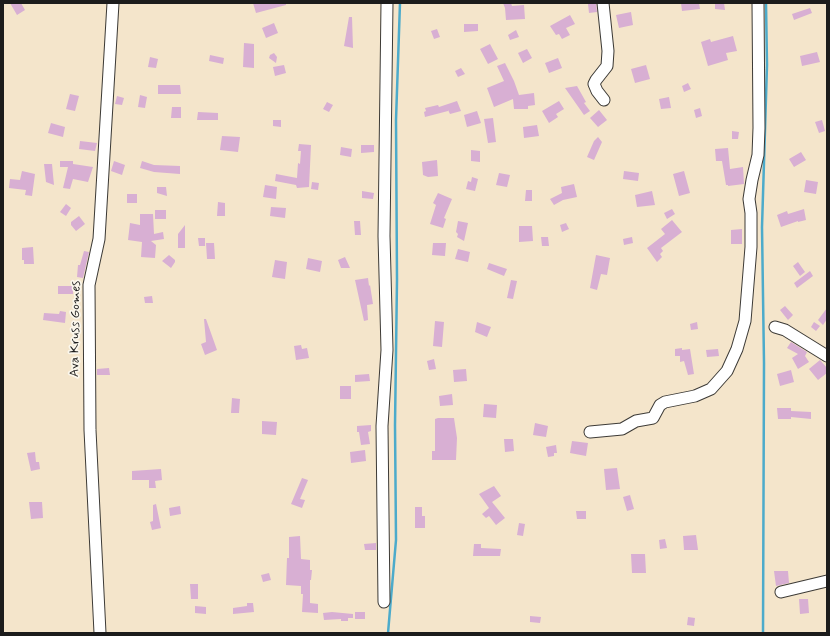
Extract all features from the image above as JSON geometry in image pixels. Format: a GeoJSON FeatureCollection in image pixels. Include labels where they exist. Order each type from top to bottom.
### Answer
{"type":"FeatureCollection","features":[{"type":"Feature","properties":{"kind":"street","name":"Ava Kruss Gomes"},"geometry":{"type":"LineString","coordinates":[[100,633],[90,430],[89,286],[99,239],[113,3]]}},
{"type":"Feature","properties":{"kind":"street"},"geometry":{"type":"LineString","coordinates":[[384,602],[382,426],[387,350],[384,228],[387,3]]}},
{"type":"Feature","properties":{"kind":"street"},"geometry":{"type":"LineString","coordinates":[[602,3],[608,51],[607,66],[594,84],[604,100]]}},
{"type":"Feature","properties":{"kind":"street"},"geometry":{"type":"LineString","coordinates":[[590,432],[622,429],[636,421],[653,418],[660,405],[665,402],[695,396],[710,389],[727,371],[737,349],[745,321],[751,247],[751,213],[749,199],[758,155],[758,3]]}},
{"type":"Feature","properties":{"kind":"street"},"geometry":{"type":"LineString","coordinates":[[775,327],[785,330],[827,356]]}},
{"type":"Feature","properties":{"kind":"street"},"geometry":{"type":"LineString","coordinates":[[781,592],[827,582]]}},
{"type":"Feature","properties":{"kind":"building"},"geometry":{"type":"Polygon","coordinates":[[[10,3],[21,3],[25,10],[17,15],[10,3]]]}},
{"type":"Feature","properties":{"kind":"building"},"geometry":{"type":"Polygon","coordinates":[[[253,3],[286,3],[286,5],[256,13],[253,3]]]}},
{"type":"Feature","properties":{"kind":"building"},"geometry":{"type":"Polygon","coordinates":[[[503,3],[511,3],[512,6],[524,5],[525,19],[506,20],[503,3]]]}},
{"type":"Feature","properties":{"kind":"building"},"geometry":{"type":"Polygon","coordinates":[[[596,3],[597,12],[589,13],[588,4],[596,3]]]}},
{"type":"Feature","properties":{"kind":"building"},"geometry":{"type":"Polygon","coordinates":[[[681,3],[699,3],[700,9],[682,11],[681,3]]]}},
{"type":"Feature","properties":{"kind":"building"},"geometry":{"type":"Polygon","coordinates":[[[715,3],[724,3],[725,10],[715,9],[715,3]]]}},
{"type":"Feature","properties":{"kind":"building"},"geometry":{"type":"Polygon","coordinates":[[[810,8],[812,13],[794,20],[792,14],[810,8]]]}},
{"type":"Feature","properties":{"kind":"building"},"geometry":{"type":"Polygon","coordinates":[[[631,12],[633,25],[619,28],[616,15],[631,12]]]}},
{"type":"Feature","properties":{"kind":"building"},"geometry":{"type":"Polygon","coordinates":[[[570,15],[575,24],[566,28],[570,35],[562,39],[559,34],[556,35],[550,26],[570,15]]]}},
{"type":"Feature","properties":{"kind":"building"},"geometry":{"type":"Polygon","coordinates":[[[349,17],[352,17],[353,48],[344,46],[349,17]]]}},
{"type":"Feature","properties":{"kind":"building"},"geometry":{"type":"Polygon","coordinates":[[[274,23],[278,33],[266,38],[262,28],[274,23]]]}},
{"type":"Feature","properties":{"kind":"building"},"geometry":{"type":"Polygon","coordinates":[[[464,24],[478,24],[478,31],[464,32],[464,24]]]}},
{"type":"Feature","properties":{"kind":"building"},"geometry":{"type":"Polygon","coordinates":[[[437,29],[440,37],[434,39],[431,31],[437,29]]]}},
{"type":"Feature","properties":{"kind":"building"},"geometry":{"type":"Polygon","coordinates":[[[516,30],[519,37],[510,40],[508,35],[516,30]]]}},
{"type":"Feature","properties":{"kind":"building"},"geometry":{"type":"Polygon","coordinates":[[[733,36],[737,51],[726,53],[728,60],[708,66],[701,42],[710,39],[711,42],[733,36]]]}},
{"type":"Feature","properties":{"kind":"building"},"geometry":{"type":"Polygon","coordinates":[[[244,43],[254,44],[254,68],[243,67],[244,43]]]}},
{"type":"Feature","properties":{"kind":"building"},"geometry":{"type":"Polygon","coordinates":[[[490,44],[498,59],[488,64],[480,49],[490,44]]]}},
{"type":"Feature","properties":{"kind":"building"},"geometry":{"type":"Polygon","coordinates":[[[527,49],[532,58],[523,63],[518,53],[527,49]]]}},
{"type":"Feature","properties":{"kind":"building"},"geometry":{"type":"Polygon","coordinates":[[[817,52],[820,62],[802,66],[800,56],[817,52]]]}},
{"type":"Feature","properties":{"kind":"building"},"geometry":{"type":"Polygon","coordinates":[[[274,53],[277,57],[276,63],[269,58],[270,55],[274,53]]]}},
{"type":"Feature","properties":{"kind":"building"},"geometry":{"type":"Polygon","coordinates":[[[210,55],[224,58],[223,64],[209,61],[210,55]]]}},
{"type":"Feature","properties":{"kind":"building"},"geometry":{"type":"Polygon","coordinates":[[[150,57],[158,59],[156,68],[148,67],[150,57]]]}},
{"type":"Feature","properties":{"kind":"building"},"geometry":{"type":"Polygon","coordinates":[[[558,58],[562,68],[549,73],[545,63],[558,58]]]}},
{"type":"Feature","properties":{"kind":"building"},"geometry":{"type":"Polygon","coordinates":[[[505,63],[519,95],[534,93],[535,105],[528,106],[528,109],[514,109],[513,99],[494,107],[487,88],[504,81],[497,66],[505,63]]]}},
{"type":"Feature","properties":{"kind":"building"},"geometry":{"type":"Polygon","coordinates":[[[284,65],[286,73],[275,76],[273,67],[284,65]]]}},
{"type":"Feature","properties":{"kind":"building"},"geometry":{"type":"Polygon","coordinates":[[[646,65],[650,79],[635,83],[631,69],[646,65]]]}},
{"type":"Feature","properties":{"kind":"building"},"geometry":{"type":"Polygon","coordinates":[[[461,68],[465,74],[458,77],[455,71],[461,68]]]}},
{"type":"Feature","properties":{"kind":"building"},"geometry":{"type":"Polygon","coordinates":[[[688,83],[691,89],[684,92],[682,86],[688,83]]]}},
{"type":"Feature","properties":{"kind":"building"},"geometry":{"type":"Polygon","coordinates":[[[158,85],[180,85],[181,94],[158,94],[158,85]]]}},
{"type":"Feature","properties":{"kind":"building"},"geometry":{"type":"Polygon","coordinates":[[[577,86],[586,102],[584,103],[590,111],[584,115],[565,88],[577,86]]]}},
{"type":"Feature","properties":{"kind":"building"},"geometry":{"type":"Polygon","coordinates":[[[70,94],[79,96],[75,111],[66,109],[70,94]]]}},
{"type":"Feature","properties":{"kind":"building"},"geometry":{"type":"Polygon","coordinates":[[[140,95],[147,97],[145,108],[138,107],[140,95]]]}},
{"type":"Feature","properties":{"kind":"building"},"geometry":{"type":"Polygon","coordinates":[[[117,96],[124,98],[122,105],[115,104],[117,96]]]}},
{"type":"Feature","properties":{"kind":"building"},"geometry":{"type":"Polygon","coordinates":[[[669,97],[671,108],[661,109],[659,99],[669,97]]]}},
{"type":"Feature","properties":{"kind":"building"},"geometry":{"type":"Polygon","coordinates":[[[457,101],[461,111],[450,114],[448,110],[425,117],[425,108],[438,105],[439,107],[457,101]]]}},
{"type":"Feature","properties":{"kind":"building"},"geometry":{"type":"Polygon","coordinates":[[[559,101],[564,109],[556,114],[558,117],[549,123],[542,111],[559,101]]]}},
{"type":"Feature","properties":{"kind":"building"},"geometry":{"type":"Polygon","coordinates":[[[327,102],[333,105],[329,112],[323,109],[327,102]]]}},
{"type":"Feature","properties":{"kind":"building"},"geometry":{"type":"Polygon","coordinates":[[[172,107],[181,107],[181,118],[171,118],[172,107]]]}},
{"type":"Feature","properties":{"kind":"building"},"geometry":{"type":"Polygon","coordinates":[[[700,108],[702,116],[696,118],[694,110],[700,108]]]}},
{"type":"Feature","properties":{"kind":"building"},"geometry":{"type":"Polygon","coordinates":[[[599,110],[607,120],[598,127],[590,118],[599,110]]]}},
{"type":"Feature","properties":{"kind":"building"},"geometry":{"type":"Polygon","coordinates":[[[477,111],[481,123],[467,127],[464,115],[477,111]]]}},
{"type":"Feature","properties":{"kind":"building"},"geometry":{"type":"Polygon","coordinates":[[[198,112],[218,113],[218,120],[197,120],[198,112]]]}},
{"type":"Feature","properties":{"kind":"building"},"geometry":{"type":"Polygon","coordinates":[[[493,118],[496,142],[488,143],[484,119],[493,118]]]}},
{"type":"Feature","properties":{"kind":"building"},"geometry":{"type":"Polygon","coordinates":[[[273,120],[281,120],[281,127],[273,126],[273,120]]]}},
{"type":"Feature","properties":{"kind":"building"},"geometry":{"type":"Polygon","coordinates":[[[822,120],[825,131],[819,133],[815,122],[822,120]]]}},
{"type":"Feature","properties":{"kind":"building"},"geometry":{"type":"Polygon","coordinates":[[[51,123],[65,127],[63,137],[48,133],[51,123]]]}},
{"type":"Feature","properties":{"kind":"building"},"geometry":{"type":"Polygon","coordinates":[[[537,125],[539,136],[524,138],[523,127],[537,125]]]}},
{"type":"Feature","properties":{"kind":"building"},"geometry":{"type":"Polygon","coordinates":[[[732,131],[739,132],[738,139],[732,139],[732,131]]]}},
{"type":"Feature","properties":{"kind":"building"},"geometry":{"type":"Polygon","coordinates":[[[222,136],[240,137],[238,152],[220,150],[222,136]]]}},
{"type":"Feature","properties":{"kind":"building"},"geometry":{"type":"Polygon","coordinates":[[[598,137],[602,142],[594,160],[587,157],[594,141],[598,137]]]}},
{"type":"Feature","properties":{"kind":"building"},"geometry":{"type":"Polygon","coordinates":[[[80,141],[97,143],[95,151],[79,149],[80,141]]]}},
{"type":"Feature","properties":{"kind":"building"},"geometry":{"type":"Polygon","coordinates":[[[299,144],[311,145],[309,187],[297,188],[296,185],[275,181],[276,174],[297,178],[298,163],[300,164],[301,151],[298,151],[299,144]]]}},
{"type":"Feature","properties":{"kind":"building"},"geometry":{"type":"Polygon","coordinates":[[[361,145],[374,145],[374,152],[361,153],[361,145]]]}},
{"type":"Feature","properties":{"kind":"building"},"geometry":{"type":"Polygon","coordinates":[[[341,147],[352,149],[351,157],[340,155],[341,147]]]}},
{"type":"Feature","properties":{"kind":"building"},"geometry":{"type":"Polygon","coordinates":[[[728,148],[730,169],[743,167],[744,184],[726,185],[722,161],[716,161],[715,149],[728,148]]]}},
{"type":"Feature","properties":{"kind":"building"},"geometry":{"type":"Polygon","coordinates":[[[471,150],[480,151],[480,162],[471,161],[471,150]]]}},
{"type":"Feature","properties":{"kind":"building"},"geometry":{"type":"Polygon","coordinates":[[[801,152],[806,160],[794,167],[789,159],[801,152]]]}},
{"type":"Feature","properties":{"kind":"building"},"geometry":{"type":"Polygon","coordinates":[[[437,160],[438,176],[428,177],[423,175],[422,162],[437,160]]]}},
{"type":"Feature","properties":{"kind":"building"},"geometry":{"type":"Polygon","coordinates":[[[60,161],[73,161],[73,164],[93,167],[88,182],[73,179],[70,189],[63,188],[68,167],[60,167],[60,161]]]}},
{"type":"Feature","properties":{"kind":"building"},"geometry":{"type":"Polygon","coordinates":[[[114,161],[125,165],[122,175],[111,171],[114,161]]]}},
{"type":"Feature","properties":{"kind":"building"},"geometry":{"type":"Polygon","coordinates":[[[142,161],[154,165],[180,166],[180,174],[154,172],[140,168],[142,161]]]}},
{"type":"Feature","properties":{"kind":"building"},"geometry":{"type":"Polygon","coordinates":[[[44,164],[52,164],[54,185],[46,182],[44,164]]]}},
{"type":"Feature","properties":{"kind":"building"},"geometry":{"type":"Polygon","coordinates":[[[22,171],[35,174],[32,196],[25,195],[26,190],[9,188],[10,179],[20,180],[22,171]]]}},
{"type":"Feature","properties":{"kind":"building"},"geometry":{"type":"Polygon","coordinates":[[[624,171],[639,173],[638,181],[623,179],[624,171]]]}},
{"type":"Feature","properties":{"kind":"building"},"geometry":{"type":"Polygon","coordinates":[[[684,171],[690,193],[679,196],[673,174],[684,171]]]}},
{"type":"Feature","properties":{"kind":"building"},"geometry":{"type":"Polygon","coordinates":[[[499,173],[510,175],[507,187],[496,185],[499,173]]]}},
{"type":"Feature","properties":{"kind":"building"},"geometry":{"type":"Polygon","coordinates":[[[472,177],[478,179],[475,191],[466,189],[468,181],[471,182],[472,177]]]}},
{"type":"Feature","properties":{"kind":"building"},"geometry":{"type":"Polygon","coordinates":[[[806,180],[818,182],[816,194],[804,192],[806,180]]]}},
{"type":"Feature","properties":{"kind":"building"},"geometry":{"type":"Polygon","coordinates":[[[312,182],[319,183],[318,190],[311,189],[312,182]]]}},
{"type":"Feature","properties":{"kind":"building"},"geometry":{"type":"Polygon","coordinates":[[[574,184],[577,197],[563,200],[554,205],[550,199],[562,193],[561,187],[574,184]]]}},
{"type":"Feature","properties":{"kind":"building"},"geometry":{"type":"Polygon","coordinates":[[[265,185],[277,187],[276,199],[263,197],[265,185]]]}},
{"type":"Feature","properties":{"kind":"building"},"geometry":{"type":"Polygon","coordinates":[[[157,187],[166,187],[167,196],[157,193],[157,187]]]}},
{"type":"Feature","properties":{"kind":"building"},"geometry":{"type":"Polygon","coordinates":[[[526,190],[532,190],[532,201],[525,201],[526,190]]]}},
{"type":"Feature","properties":{"kind":"building"},"geometry":{"type":"Polygon","coordinates":[[[362,191],[374,193],[373,199],[362,198],[362,191]]]}},
{"type":"Feature","properties":{"kind":"building"},"geometry":{"type":"Polygon","coordinates":[[[652,191],[655,205],[637,207],[635,195],[652,191]]]}},
{"type":"Feature","properties":{"kind":"building"},"geometry":{"type":"Polygon","coordinates":[[[438,193],[452,199],[444,218],[446,219],[443,228],[430,224],[436,205],[433,203],[438,193]]]}},
{"type":"Feature","properties":{"kind":"building"},"geometry":{"type":"Polygon","coordinates":[[[127,194],[137,194],[137,203],[127,203],[127,194]]]}},
{"type":"Feature","properties":{"kind":"building"},"geometry":{"type":"Polygon","coordinates":[[[218,202],[225,203],[225,216],[217,216],[218,202]]]}},
{"type":"Feature","properties":{"kind":"building"},"geometry":{"type":"Polygon","coordinates":[[[66,204],[71,208],[66,216],[60,212],[66,204]]]}},
{"type":"Feature","properties":{"kind":"building"},"geometry":{"type":"Polygon","coordinates":[[[271,207],[286,208],[285,218],[270,216],[271,207]]]}},
{"type":"Feature","properties":{"kind":"building"},"geometry":{"type":"Polygon","coordinates":[[[672,209],[675,214],[667,219],[664,213],[672,209]]]}},
{"type":"Feature","properties":{"kind":"building"},"geometry":{"type":"Polygon","coordinates":[[[804,209],[806,220],[781,227],[777,215],[787,211],[788,214],[804,209]]]}},
{"type":"Feature","properties":{"kind":"building"},"geometry":{"type":"Polygon","coordinates":[[[155,210],[166,210],[166,219],[155,219],[155,210]]]}},
{"type":"Feature","properties":{"kind":"building"},"geometry":{"type":"Polygon","coordinates":[[[140,214],[153,214],[154,234],[163,232],[164,239],[151,241],[156,245],[155,258],[141,257],[142,242],[128,240],[130,223],[140,225],[140,214]]]}},
{"type":"Feature","properties":{"kind":"building"},"geometry":{"type":"Polygon","coordinates":[[[79,216],[85,224],[76,231],[71,225],[71,222],[79,216]]]}},
{"type":"Feature","properties":{"kind":"building"},"geometry":{"type":"Polygon","coordinates":[[[672,220],[682,232],[661,248],[663,251],[660,254],[662,257],[657,262],[647,248],[665,234],[661,229],[672,220]]]}},
{"type":"Feature","properties":{"kind":"building"},"geometry":{"type":"Polygon","coordinates":[[[354,221],[360,221],[361,235],[355,235],[354,221]]]}},
{"type":"Feature","properties":{"kind":"building"},"geometry":{"type":"Polygon","coordinates":[[[458,221],[468,223],[464,241],[457,237],[458,234],[456,232],[458,221]]]}},
{"type":"Feature","properties":{"kind":"building"},"geometry":{"type":"Polygon","coordinates":[[[566,223],[569,229],[562,232],[560,225],[566,223]]]}},
{"type":"Feature","properties":{"kind":"building"},"geometry":{"type":"Polygon","coordinates":[[[185,225],[185,248],[178,248],[178,234],[185,225]]]}},
{"type":"Feature","properties":{"kind":"building"},"geometry":{"type":"Polygon","coordinates":[[[519,226],[532,226],[533,241],[519,242],[519,226]]]}},
{"type":"Feature","properties":{"kind":"building"},"geometry":{"type":"Polygon","coordinates":[[[742,229],[742,244],[731,244],[731,230],[742,229]]]}},
{"type":"Feature","properties":{"kind":"building"},"geometry":{"type":"Polygon","coordinates":[[[541,237],[548,237],[549,246],[542,246],[541,237]]]}},
{"type":"Feature","properties":{"kind":"building"},"geometry":{"type":"Polygon","coordinates":[[[632,237],[633,243],[624,245],[623,239],[632,237]]]}},
{"type":"Feature","properties":{"kind":"building"},"geometry":{"type":"Polygon","coordinates":[[[198,238],[205,238],[205,246],[199,246],[198,238]]]}},
{"type":"Feature","properties":{"kind":"building"},"geometry":{"type":"Polygon","coordinates":[[[206,243],[214,243],[215,259],[207,259],[206,243]]]}},
{"type":"Feature","properties":{"kind":"building"},"geometry":{"type":"Polygon","coordinates":[[[433,243],[446,243],[445,256],[432,255],[433,243]]]}},
{"type":"Feature","properties":{"kind":"building"},"geometry":{"type":"Polygon","coordinates":[[[33,247],[34,264],[24,264],[24,260],[22,260],[22,248],[33,247]]]}},
{"type":"Feature","properties":{"kind":"building"},"geometry":{"type":"Polygon","coordinates":[[[458,249],[470,252],[468,262],[455,259],[458,249]]]}},
{"type":"Feature","properties":{"kind":"building"},"geometry":{"type":"Polygon","coordinates":[[[84,251],[89,252],[83,278],[77,277],[78,265],[80,265],[84,251]]]}},
{"type":"Feature","properties":{"kind":"building"},"geometry":{"type":"Polygon","coordinates":[[[169,255],[175,260],[171,268],[162,261],[169,255]]]}},
{"type":"Feature","properties":{"kind":"building"},"geometry":{"type":"Polygon","coordinates":[[[596,255],[610,258],[607,275],[601,274],[597,290],[590,288],[596,255]]]}},
{"type":"Feature","properties":{"kind":"building"},"geometry":{"type":"Polygon","coordinates":[[[345,257],[350,268],[341,268],[338,260],[345,257]]]}},
{"type":"Feature","properties":{"kind":"building"},"geometry":{"type":"Polygon","coordinates":[[[308,258],[322,261],[320,272],[306,269],[308,258]]]}},
{"type":"Feature","properties":{"kind":"building"},"geometry":{"type":"Polygon","coordinates":[[[275,260],[287,262],[285,279],[272,277],[275,260]]]}},
{"type":"Feature","properties":{"kind":"building"},"geometry":{"type":"Polygon","coordinates":[[[798,262],[805,272],[800,276],[793,266],[798,262]]]}},
{"type":"Feature","properties":{"kind":"building"},"geometry":{"type":"Polygon","coordinates":[[[489,263],[507,269],[504,276],[487,269],[489,263]]]}},
{"type":"Feature","properties":{"kind":"building"},"geometry":{"type":"Polygon","coordinates":[[[810,271],[813,276],[797,288],[794,283],[810,271]]]}},
{"type":"Feature","properties":{"kind":"building"},"geometry":{"type":"Polygon","coordinates":[[[368,278],[373,304],[367,305],[368,320],[364,321],[355,280],[368,278]]]}},
{"type":"Feature","properties":{"kind":"building"},"geometry":{"type":"Polygon","coordinates":[[[511,280],[517,281],[513,299],[507,298],[511,280]]]}},
{"type":"Feature","properties":{"kind":"building"},"geometry":{"type":"Polygon","coordinates":[[[58,286],[73,286],[73,294],[58,294],[58,286]]]}},
{"type":"Feature","properties":{"kind":"building"},"geometry":{"type":"Polygon","coordinates":[[[152,296],[153,303],[145,303],[144,297],[152,296]]]}},
{"type":"Feature","properties":{"kind":"building"},"geometry":{"type":"Polygon","coordinates":[[[785,306],[793,315],[788,320],[780,310],[785,306]]]}},
{"type":"Feature","properties":{"kind":"building"},"geometry":{"type":"Polygon","coordinates":[[[827,308],[827,319],[823,325],[818,320],[827,308]]]}},
{"type":"Feature","properties":{"kind":"building"},"geometry":{"type":"Polygon","coordinates":[[[60,311],[66,312],[65,323],[43,320],[44,313],[59,314],[60,311]]]}},
{"type":"Feature","properties":{"kind":"building"},"geometry":{"type":"Polygon","coordinates":[[[204,319],[206,319],[217,350],[205,355],[201,344],[206,342],[204,319]]]}},
{"type":"Feature","properties":{"kind":"building"},"geometry":{"type":"Polygon","coordinates":[[[435,321],[444,322],[442,347],[433,346],[435,321]]]}},
{"type":"Feature","properties":{"kind":"building"},"geometry":{"type":"Polygon","coordinates":[[[477,322],[491,327],[487,337],[475,332],[477,322]]]}},
{"type":"Feature","properties":{"kind":"building"},"geometry":{"type":"Polygon","coordinates":[[[697,322],[698,329],[691,330],[690,324],[697,322]]]}},
{"type":"Feature","properties":{"kind":"building"},"geometry":{"type":"Polygon","coordinates":[[[814,322],[820,326],[816,331],[811,327],[814,322]]]}},
{"type":"Feature","properties":{"kind":"building"},"geometry":{"type":"Polygon","coordinates":[[[791,342],[807,352],[805,356],[809,362],[798,369],[792,358],[798,354],[787,348],[791,342]]]}},
{"type":"Feature","properties":{"kind":"building"},"geometry":{"type":"Polygon","coordinates":[[[301,345],[302,349],[307,348],[309,358],[296,360],[294,346],[301,345]]]}},
{"type":"Feature","properties":{"kind":"building"},"geometry":{"type":"Polygon","coordinates":[[[682,348],[682,350],[690,349],[694,374],[688,375],[684,361],[680,362],[680,356],[675,356],[675,349],[682,348]]]}},
{"type":"Feature","properties":{"kind":"building"},"geometry":{"type":"Polygon","coordinates":[[[718,349],[719,356],[707,357],[706,350],[718,349]]]}},
{"type":"Feature","properties":{"kind":"building"},"geometry":{"type":"Polygon","coordinates":[[[434,359],[436,369],[429,370],[427,361],[434,359]]]}},
{"type":"Feature","properties":{"kind":"building"},"geometry":{"type":"Polygon","coordinates":[[[820,360],[827,368],[827,373],[818,380],[809,369],[820,360]]]}},
{"type":"Feature","properties":{"kind":"building"},"geometry":{"type":"Polygon","coordinates":[[[109,368],[110,375],[97,375],[97,369],[109,368]]]}},
{"type":"Feature","properties":{"kind":"building"},"geometry":{"type":"Polygon","coordinates":[[[466,369],[467,381],[454,382],[453,370],[466,369]]]}},
{"type":"Feature","properties":{"kind":"building"},"geometry":{"type":"Polygon","coordinates":[[[791,370],[794,382],[780,386],[777,374],[791,370]]]}},
{"type":"Feature","properties":{"kind":"building"},"geometry":{"type":"Polygon","coordinates":[[[369,374],[370,381],[355,382],[355,375],[369,374]]]}},
{"type":"Feature","properties":{"kind":"building"},"geometry":{"type":"Polygon","coordinates":[[[340,386],[351,386],[351,399],[340,399],[340,386]]]}},
{"type":"Feature","properties":{"kind":"building"},"geometry":{"type":"Polygon","coordinates":[[[452,394],[453,405],[440,406],[439,396],[452,394]]]}},
{"type":"Feature","properties":{"kind":"building"},"geometry":{"type":"Polygon","coordinates":[[[232,398],[240,399],[239,413],[231,413],[232,398]]]}},
{"type":"Feature","properties":{"kind":"building"},"geometry":{"type":"Polygon","coordinates":[[[484,404],[497,405],[496,418],[483,417],[484,404]]]}},
{"type":"Feature","properties":{"kind":"building"},"geometry":{"type":"Polygon","coordinates":[[[777,408],[791,408],[791,411],[811,412],[811,419],[791,417],[791,419],[778,419],[777,408]]]}},
{"type":"Feature","properties":{"kind":"building"},"geometry":{"type":"Polygon","coordinates":[[[454,418],[457,438],[456,460],[432,460],[432,451],[435,451],[435,419],[454,418]]]}},
{"type":"Feature","properties":{"kind":"building"},"geometry":{"type":"Polygon","coordinates":[[[262,421],[277,422],[276,435],[262,434],[262,421]]]}},
{"type":"Feature","properties":{"kind":"building"},"geometry":{"type":"Polygon","coordinates":[[[535,423],[548,426],[546,437],[533,435],[535,423]]]}},
{"type":"Feature","properties":{"kind":"building"},"geometry":{"type":"Polygon","coordinates":[[[371,425],[371,431],[368,432],[370,444],[361,445],[359,432],[357,432],[357,426],[371,425]]]}},
{"type":"Feature","properties":{"kind":"building"},"geometry":{"type":"Polygon","coordinates":[[[504,439],[513,439],[514,451],[505,452],[504,439]]]}},
{"type":"Feature","properties":{"kind":"building"},"geometry":{"type":"Polygon","coordinates":[[[572,441],[588,443],[586,456],[570,453],[572,441]]]}},
{"type":"Feature","properties":{"kind":"building"},"geometry":{"type":"Polygon","coordinates":[[[556,445],[557,453],[554,453],[554,456],[548,457],[546,447],[556,445]]]}},
{"type":"Feature","properties":{"kind":"building"},"geometry":{"type":"Polygon","coordinates":[[[365,450],[366,461],[351,463],[350,452],[365,450]]]}},
{"type":"Feature","properties":{"kind":"building"},"geometry":{"type":"Polygon","coordinates":[[[35,452],[36,462],[39,462],[40,469],[31,471],[27,453],[35,452]]]}},
{"type":"Feature","properties":{"kind":"building"},"geometry":{"type":"Polygon","coordinates":[[[617,468],[620,489],[606,490],[604,469],[617,468]]]}},
{"type":"Feature","properties":{"kind":"building"},"geometry":{"type":"Polygon","coordinates":[[[161,469],[162,480],[155,481],[156,488],[149,488],[149,480],[132,480],[132,471],[161,469]]]}},
{"type":"Feature","properties":{"kind":"building"},"geometry":{"type":"Polygon","coordinates":[[[302,478],[308,480],[300,499],[305,500],[302,508],[291,504],[302,478]]]}},
{"type":"Feature","properties":{"kind":"building"},"geometry":{"type":"Polygon","coordinates":[[[494,486],[501,496],[492,502],[505,518],[496,525],[489,516],[486,518],[482,514],[489,508],[479,494],[494,486]]]}},
{"type":"Feature","properties":{"kind":"building"},"geometry":{"type":"Polygon","coordinates":[[[630,495],[634,509],[627,511],[623,497],[630,495]]]}},
{"type":"Feature","properties":{"kind":"building"},"geometry":{"type":"Polygon","coordinates":[[[29,502],[42,502],[43,518],[31,519],[29,502]]]}},
{"type":"Feature","properties":{"kind":"building"},"geometry":{"type":"Polygon","coordinates":[[[156,504],[161,528],[152,530],[150,522],[153,521],[153,505],[156,504]]]}},
{"type":"Feature","properties":{"kind":"building"},"geometry":{"type":"Polygon","coordinates":[[[180,506],[181,514],[170,516],[169,508],[180,506]]]}},
{"type":"Feature","properties":{"kind":"building"},"geometry":{"type":"Polygon","coordinates":[[[415,507],[422,507],[422,516],[425,516],[425,528],[415,528],[415,507]]]}},
{"type":"Feature","properties":{"kind":"building"},"geometry":{"type":"Polygon","coordinates":[[[576,511],[586,511],[586,519],[577,519],[576,511]]]}},
{"type":"Feature","properties":{"kind":"building"},"geometry":{"type":"Polygon","coordinates":[[[519,523],[525,524],[523,536],[517,535],[519,523]]]}},
{"type":"Feature","properties":{"kind":"building"},"geometry":{"type":"Polygon","coordinates":[[[696,535],[698,550],[684,550],[683,536],[696,535]]]}},
{"type":"Feature","properties":{"kind":"building"},"geometry":{"type":"Polygon","coordinates":[[[300,536],[301,559],[310,560],[310,570],[312,570],[310,580],[310,603],[318,604],[318,613],[302,612],[303,594],[301,594],[301,586],[286,585],[287,558],[289,558],[289,537],[300,536]]]}},
{"type":"Feature","properties":{"kind":"building"},"geometry":{"type":"Polygon","coordinates":[[[665,539],[667,548],[660,549],[659,540],[665,539]]]}},
{"type":"Feature","properties":{"kind":"building"},"geometry":{"type":"Polygon","coordinates":[[[376,543],[376,550],[365,550],[364,544],[376,543]]]}},
{"type":"Feature","properties":{"kind":"building"},"geometry":{"type":"Polygon","coordinates":[[[474,544],[481,544],[481,548],[501,549],[500,556],[473,556],[474,544]]]}},
{"type":"Feature","properties":{"kind":"building"},"geometry":{"type":"Polygon","coordinates":[[[631,554],[645,554],[646,573],[632,573],[631,554]]]}},
{"type":"Feature","properties":{"kind":"building"},"geometry":{"type":"Polygon","coordinates":[[[774,571],[788,571],[789,583],[776,586],[774,571]]]}},
{"type":"Feature","properties":{"kind":"building"},"geometry":{"type":"Polygon","coordinates":[[[269,573],[271,580],[263,582],[261,575],[269,573]]]}},
{"type":"Feature","properties":{"kind":"building"},"geometry":{"type":"Polygon","coordinates":[[[190,584],[198,584],[198,599],[191,599],[190,584]]]}},
{"type":"Feature","properties":{"kind":"building"},"geometry":{"type":"Polygon","coordinates":[[[799,599],[808,599],[809,613],[800,614],[799,599]]]}},
{"type":"Feature","properties":{"kind":"building"},"geometry":{"type":"Polygon","coordinates":[[[247,603],[253,603],[254,612],[233,614],[233,608],[247,606],[247,603]]]}},
{"type":"Feature","properties":{"kind":"building"},"geometry":{"type":"Polygon","coordinates":[[[195,606],[206,607],[206,614],[195,613],[195,606]]]}},
{"type":"Feature","properties":{"kind":"building"},"geometry":{"type":"Polygon","coordinates":[[[332,612],[353,614],[353,618],[348,618],[348,621],[341,621],[341,619],[324,620],[323,613],[332,612]]]}},
{"type":"Feature","properties":{"kind":"building"},"geometry":{"type":"Polygon","coordinates":[[[355,612],[365,612],[365,619],[355,619],[355,612]]]}},
{"type":"Feature","properties":{"kind":"building"},"geometry":{"type":"Polygon","coordinates":[[[530,616],[541,617],[540,623],[530,622],[530,616]]]}},
{"type":"Feature","properties":{"kind":"building"},"geometry":{"type":"Polygon","coordinates":[[[688,617],[695,618],[694,626],[687,625],[688,617]]]}},
{"type":"Feature","properties":{"kind":"waterway"},"geometry":{"type":"LineString","coordinates":[[388,633],[396,540],[396,120],[400,3]]}},
{"type":"Feature","properties":{"kind":"waterway"},"geometry":{"type":"LineString","coordinates":[[763,633],[764,363],[762,227],[767,65],[766,3]]}}]}
